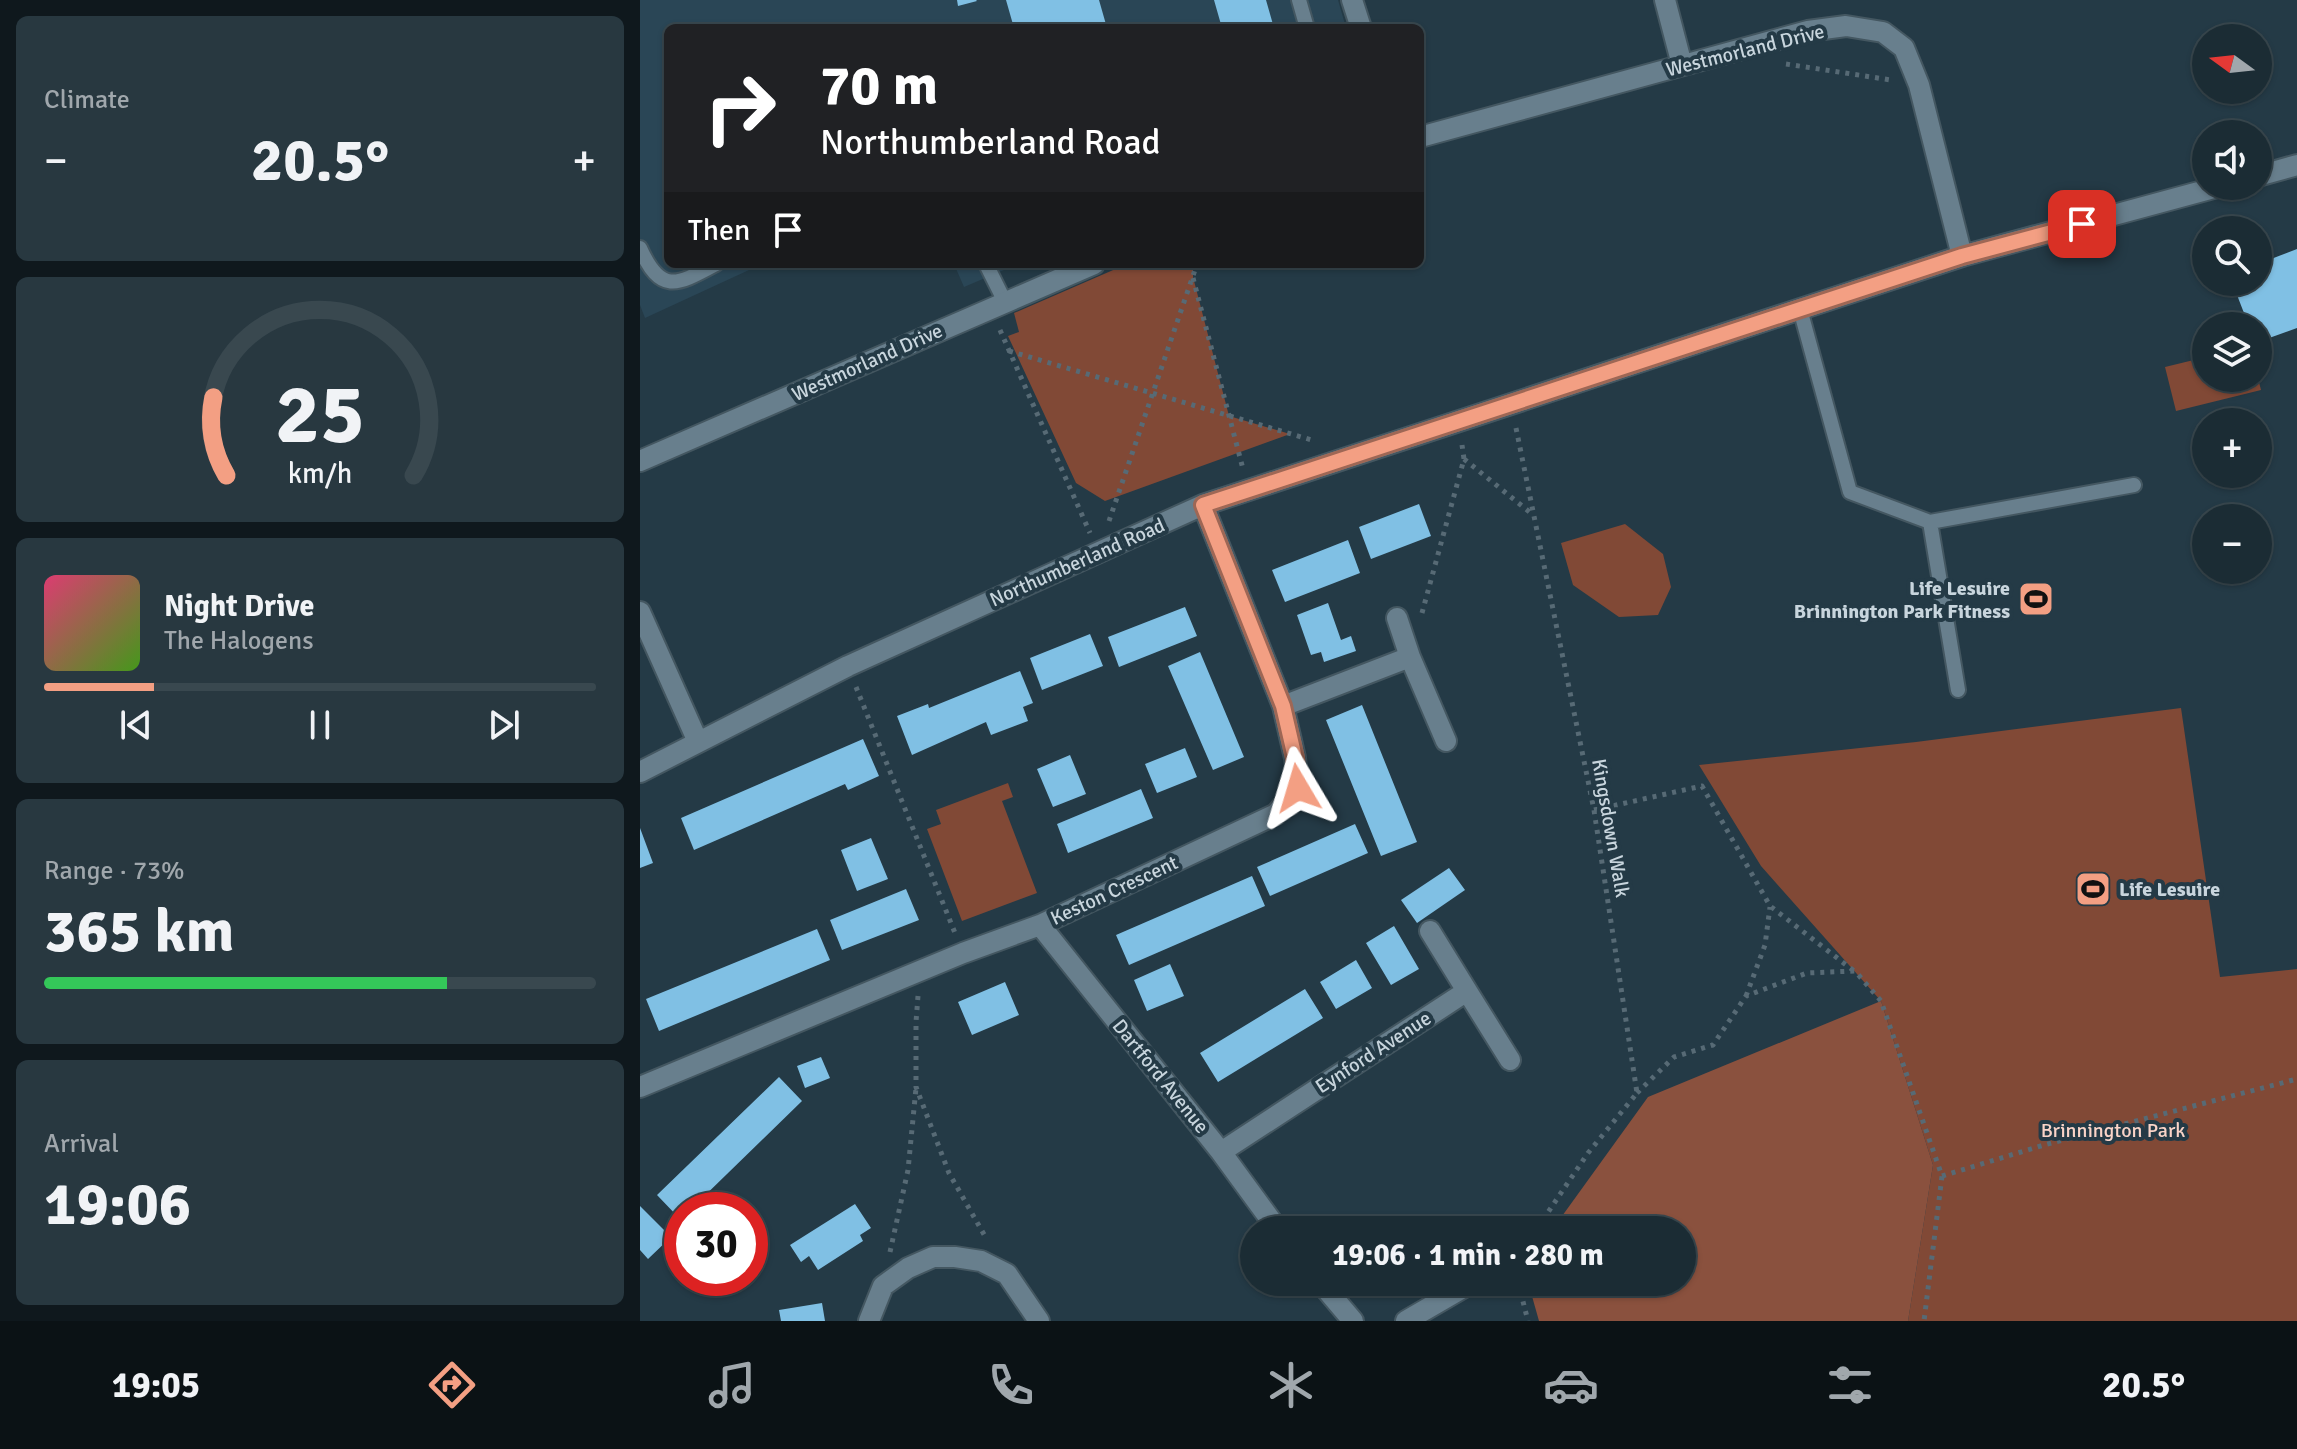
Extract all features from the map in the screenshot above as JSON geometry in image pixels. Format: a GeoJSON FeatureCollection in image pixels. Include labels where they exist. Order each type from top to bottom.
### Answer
{"type":"FeatureCollection","features":[{"type":"Feature","properties":{"kind":"street"},"geometry":{"type":"LineString","coordinates":[[1352,0],[1360,24]]}},
{"type":"Feature","properties":{"kind":"street"},"geometry":{"type":"LineString","coordinates":[[1665,0],[1682,65]]}},
{"type":"Feature","properties":{"kind":"street","name":"Westmorland Drive"},"geometry":{"type":"LineString","coordinates":[[1424,136],[1808,31],[1846,26],[1883,32],[1904,48],[1919,85],[1962,256]]}},
{"type":"Feature","properties":{"kind":"street"},"geometry":{"type":"LineString","coordinates":[[2272,172],[2297,165]]}},
{"type":"Feature","properties":{"kind":"street","name":"Northumberland Road"},"geometry":{"type":"LineString","coordinates":[[640,772],[848,666],[1203,505],[1962,256],[2192,194]]}},
{"type":"Feature","properties":{"kind":"street","name":"Westmorland Drive"},"geometry":{"type":"LineString","coordinates":[[640,461],[1085,268]]}},
{"type":"Feature","properties":{"kind":"street","name":"Keston Crescent"},"geometry":{"type":"LineString","coordinates":[[640,1087],[963,953],[1040,925],[1276,814],[1298,788],[1295,758],[1283,706],[1203,505]]}},
{"type":"Feature","properties":{"kind":"street"},"geometry":{"type":"LineString","coordinates":[[640,612],[698,742]]}},
{"type":"Feature","properties":{"kind":"street"},"geometry":{"type":"LineString","coordinates":[[1397,618],[1446,741]]}},
{"type":"Feature","properties":{"kind":"street"},"geometry":{"type":"LineString","coordinates":[[1283,706],[1410,657]]}},
{"type":"Feature","properties":{"kind":"street","name":"Dartford Avenue"},"geometry":{"type":"LineString","coordinates":[[1040,925],[1221,1152],[1268,1216]]}},
{"type":"Feature","properties":{"kind":"street"},"geometry":{"type":"LineString","coordinates":[[1430,931],[1510,1060]]}},
{"type":"Feature","properties":{"kind":"street","name":"Eynford Avenue"},"geometry":{"type":"LineString","coordinates":[[1221,1152],[1467,991]]}},
{"type":"Feature","properties":{"kind":"street"},"geometry":{"type":"LineString","coordinates":[[869,1321],[883,1286],[908,1268],[933,1257],[955,1257],[981,1261],[1007,1274],[1039,1321]]}},
{"type":"Feature","properties":{"kind":"street"},"geometry":{"type":"LineString","coordinates":[[1332,1296],[1353,1321]]}},
{"type":"Feature","properties":{"kind":"street"},"geometry":{"type":"LineString","coordinates":[[1406,1321],[1449,1296]]}},
{"type":"Feature","properties":{"kind":"lane"},"geometry":{"type":"LineString","coordinates":[[1299,0],[1306,24]]}},
{"type":"Feature","properties":{"kind":"lane"},"geometry":{"type":"LineString","coordinates":[[640,248],[650,269],[663,280],[678,282],[708,268]]}},
{"type":"Feature","properties":{"kind":"lane"},"geometry":{"type":"LineString","coordinates":[[987,268],[997,306]]}},
{"type":"Feature","properties":{"kind":"lane"},"geometry":{"type":"LineString","coordinates":[[1800,309],[1850,492],[1930,522],[2134,485]]}},
{"type":"Feature","properties":{"kind":"lane"},"geometry":{"type":"LineString","coordinates":[[1930,522],[1958,690]]}},
{"type":"Feature","properties":{"kind":"path"},"geometry":{"type":"LineString","coordinates":[[1783,63],[1919,85]]}},
{"type":"Feature","properties":{"kind":"path"},"geometry":{"type":"LineString","coordinates":[[1098,552],[1196,268]]}},
{"type":"Feature","properties":{"kind":"path"},"geometry":{"type":"LineString","coordinates":[[1193,277],[1249,489]]}},
{"type":"Feature","properties":{"kind":"path"},"geometry":{"type":"LineString","coordinates":[[997,306],[1009,351],[1098,552]]}},
{"type":"Feature","properties":{"kind":"path"},"geometry":{"type":"LineString","coordinates":[[1009,351],[1317,442]]}},
{"type":"Feature","properties":{"kind":"path","name":"Kingsdown Walk"},"geometry":{"type":"LineString","coordinates":[[1511,404],[1594,810],[1637,1093]]}},
{"type":"Feature","properties":{"kind":"path"},"geometry":{"type":"LineString","coordinates":[[1410,657],[1464,459],[1459,421]]}},
{"type":"Feature","properties":{"kind":"path"},"geometry":{"type":"LineString","coordinates":[[1464,459],[1534,515]]}},
{"type":"Feature","properties":{"kind":"path"},"geometry":{"type":"LineString","coordinates":[[848,666],[963,953]]}},
{"type":"Feature","properties":{"kind":"path"},"geometry":{"type":"LineString","coordinates":[[1594,810],[1702,786],[1770,906],[1855,971],[1881,1001],[1942,1176],[1924,1321]]}},
{"type":"Feature","properties":{"kind":"path"},"geometry":{"type":"LineString","coordinates":[[1545,1216],[1588,1153],[1637,1093],[1674,1057],[1713,1045],[1746,996],[1765,945],[1770,906]]}},
{"type":"Feature","properties":{"kind":"path"},"geometry":{"type":"LineString","coordinates":[[883,1286],[908,1170],[916,1087],[920,971]]}},
{"type":"Feature","properties":{"kind":"path"},"geometry":{"type":"LineString","coordinates":[[1746,996],[1807,973],[1855,971]]}},
{"type":"Feature","properties":{"kind":"path"},"geometry":{"type":"LineString","coordinates":[[1942,1176],[2044,1145],[2297,1079]]}},
{"type":"Feature","properties":{"kind":"path"},"geometry":{"type":"LineString","coordinates":[[916,1087],[949,1173],[1007,1274]]}},
{"type":"Feature","properties":{"kind":"path"},"geometry":{"type":"LineString","coordinates":[[1522,1296],[1528,1321]]}},
{"type":"Feature","properties":{"kind":"shaded area"},"geometry":{"type":"Polygon","coordinates":[[[640,0],[1338,0],[1345,24],[664,24],[664,268],[753,268],[645,318],[640,305],[640,0]]]}},
{"type":"Feature","properties":{"kind":"shaded area"},"geometry":{"type":"Polygon","coordinates":[[[956,268],[1009,268],[964,287],[956,268]]]}},
{"type":"Feature","properties":{"kind":"shaded area"},"geometry":{"type":"Polygon","coordinates":[[[1881,1001],[1933,1165],[1908,1321],[1539,1321],[1532,1296],[1696,1296],[1696,1216],[1562,1216],[1648,1097],[1881,1001]]]}},
{"type":"Feature","properties":{"kind":"green space"},"geometry":{"type":"Polygon","coordinates":[[[1118,268],[1193,268],[1229,416],[1290,434],[1105,501],[1076,483],[1008,336],[1019,332],[1014,313],[1118,268]]]}},
{"type":"Feature","properties":{"kind":"green space"},"geometry":{"type":"Polygon","coordinates":[[[2192,360],[2192,392],[2253,392],[2176,411],[2165,367],[2192,360]]]}},
{"type":"Feature","properties":{"kind":"green space"},"geometry":{"type":"Polygon","coordinates":[[[1625,524],[1663,554],[1671,587],[1658,615],[1619,617],[1573,585],[1561,543],[1625,524]]]}},
{"type":"Feature","properties":{"kind":"green space","name":"Brinnington Park"},"geometry":{"type":"Polygon","coordinates":[[[2181,708],[2220,977],[2297,969],[2297,1321],[1908,1321],[1933,1165],[1881,1001],[1761,866],[1699,765],[1916,742],[2181,708]]]}},
{"type":"Feature","properties":{"kind":"green space"},"geometry":{"type":"Polygon","coordinates":[[[1008,783],[1013,797],[1002,801],[1037,893],[962,921],[927,829],[941,824],[936,810],[1008,783]]]}},
{"type":"Feature","properties":{"kind":"building"},"geometry":{"type":"Polygon","coordinates":[[[957,0],[976,0],[977,1],[958,6],[957,0]]]}},
{"type":"Feature","properties":{"kind":"building"},"geometry":{"type":"Polygon","coordinates":[[[1006,0],[1099,0],[1106,24],[1013,24],[1006,0]]]}},
{"type":"Feature","properties":{"kind":"building"},"geometry":{"type":"Polygon","coordinates":[[[1214,0],[1266,0],[1273,24],[1221,24],[1214,0]]]}},
{"type":"Feature","properties":{"kind":"building"},"geometry":{"type":"Polygon","coordinates":[[[2297,249],[2297,328],[2272,337],[2272,312],[2244,312],[2237,296],[2272,296],[2272,259],[2297,249]]]}},
{"type":"Feature","properties":{"kind":"building"},"geometry":{"type":"Polygon","coordinates":[[[1419,504],[1431,536],[1371,559],[1359,527],[1419,504]]]}},
{"type":"Feature","properties":{"kind":"building"},"geometry":{"type":"Polygon","coordinates":[[[1348,540],[1360,573],[1285,602],[1272,570],[1348,540]]]}},
{"type":"Feature","properties":{"kind":"building"},"geometry":{"type":"Polygon","coordinates":[[[1328,603],[1341,640],[1351,636],[1356,651],[1324,662],[1321,652],[1311,655],[1297,615],[1328,603]]]}},
{"type":"Feature","properties":{"kind":"building"},"geometry":{"type":"Polygon","coordinates":[[[1185,607],[1197,636],[1119,667],[1108,637],[1185,607]]]}},
{"type":"Feature","properties":{"kind":"building"},"geometry":{"type":"Polygon","coordinates":[[[1090,634],[1103,666],[1042,690],[1030,658],[1090,634]]]}},
{"type":"Feature","properties":{"kind":"building"},"geometry":{"type":"Polygon","coordinates":[[[1200,652],[1244,757],[1213,770],[1168,666],[1200,652]]]}},
{"type":"Feature","properties":{"kind":"building"},"geometry":{"type":"Polygon","coordinates":[[[1020,671],[1033,703],[1023,707],[1028,721],[991,735],[986,722],[912,755],[897,716],[928,704],[929,708],[1020,671]]]}},
{"type":"Feature","properties":{"kind":"building"},"geometry":{"type":"Polygon","coordinates":[[[1362,705],[1417,842],[1381,856],[1326,720],[1362,705]]]}},
{"type":"Feature","properties":{"kind":"building"},"geometry":{"type":"Polygon","coordinates":[[[863,739],[879,776],[848,790],[845,784],[694,850],[681,818],[863,739]]]}},
{"type":"Feature","properties":{"kind":"building"},"geometry":{"type":"Polygon","coordinates":[[[1185,748],[1197,777],[1157,793],[1145,764],[1185,748]]]}},
{"type":"Feature","properties":{"kind":"building"},"geometry":{"type":"Polygon","coordinates":[[[1070,755],[1086,794],[1053,807],[1037,769],[1070,755]]]}},
{"type":"Feature","properties":{"kind":"building"},"geometry":{"type":"Polygon","coordinates":[[[1141,789],[1153,818],[1068,853],[1057,824],[1141,789]]]}},
{"type":"Feature","properties":{"kind":"building"},"geometry":{"type":"Polygon","coordinates":[[[1355,824],[1368,853],[1270,896],[1257,867],[1355,824]]]}},
{"type":"Feature","properties":{"kind":"building"},"geometry":{"type":"Polygon","coordinates":[[[640,828],[653,863],[640,868],[640,828]]]}},
{"type":"Feature","properties":{"kind":"building"},"geometry":{"type":"Polygon","coordinates":[[[871,838],[888,879],[857,891],[841,850],[871,838]]]}},
{"type":"Feature","properties":{"kind":"building"},"geometry":{"type":"Polygon","coordinates":[[[1449,868],[1465,890],[1417,923],[1401,900],[1449,868]]]}},
{"type":"Feature","properties":{"kind":"building"},"geometry":{"type":"Polygon","coordinates":[[[1252,876],[1265,906],[1129,965],[1116,935],[1252,876]]]}},
{"type":"Feature","properties":{"kind":"building"},"geometry":{"type":"Polygon","coordinates":[[[906,889],[919,920],[842,950],[830,920],[906,889]]]}},
{"type":"Feature","properties":{"kind":"building"},"geometry":{"type":"Polygon","coordinates":[[[1394,926],[1419,969],[1391,985],[1366,943],[1394,926]]]}},
{"type":"Feature","properties":{"kind":"building"},"geometry":{"type":"Polygon","coordinates":[[[817,929],[830,960],[659,1031],[646,999],[817,929]]]}},
{"type":"Feature","properties":{"kind":"building"},"geometry":{"type":"Polygon","coordinates":[[[1356,960],[1372,988],[1336,1009],[1320,982],[1356,960]]]}},
{"type":"Feature","properties":{"kind":"building"},"geometry":{"type":"Polygon","coordinates":[[[1170,964],[1184,996],[1147,1011],[1134,980],[1170,964]]]}},
{"type":"Feature","properties":{"kind":"building"},"geometry":{"type":"Polygon","coordinates":[[[1005,982],[1019,1015],[972,1035],[958,1002],[1005,982]]]}},
{"type":"Feature","properties":{"kind":"building"},"geometry":{"type":"Polygon","coordinates":[[[1305,989],[1323,1018],[1218,1082],[1200,1053],[1305,989]]]}},
{"type":"Feature","properties":{"kind":"building"},"geometry":{"type":"Polygon","coordinates":[[[821,1057],[830,1078],[805,1088],[797,1066],[821,1057]]]}},
{"type":"Feature","properties":{"kind":"building"},"geometry":{"type":"Polygon","coordinates":[[[779,1077],[802,1101],[708,1192],[664,1192],[664,1202],[657,1195],[779,1077]]]}},
{"type":"Feature","properties":{"kind":"building"},"geometry":{"type":"Polygon","coordinates":[[[855,1204],[871,1228],[860,1235],[863,1241],[818,1270],[809,1256],[801,1262],[790,1245],[855,1204]]]}},
{"type":"Feature","properties":{"kind":"building"},"geometry":{"type":"Polygon","coordinates":[[[640,1206],[664,1230],[664,1244],[648,1259],[640,1250],[640,1206]]]}},
{"type":"Feature","properties":{"kind":"building"},"geometry":{"type":"Polygon","coordinates":[[[822,1303],[825,1321],[781,1321],[779,1310],[822,1303]]]}},
{"type":"Feature","properties":{"kind":"place","name":"Life Lesuire Brinnington Park Fitness"},"geometry":{"type":"Point","coordinates":[2036,599]}},
{"type":"Feature","properties":{"kind":"place","name":"Life Lesuire"},"geometry":{"type":"Point","coordinates":[2093,889]}},
{"type":"Feature","properties":{"kind":"route"},"geometry":{"type":"LineString","coordinates":[[1298,788],[1295,758],[1283,706],[1203,505],[1962,256],[2082,224]]}}]}
